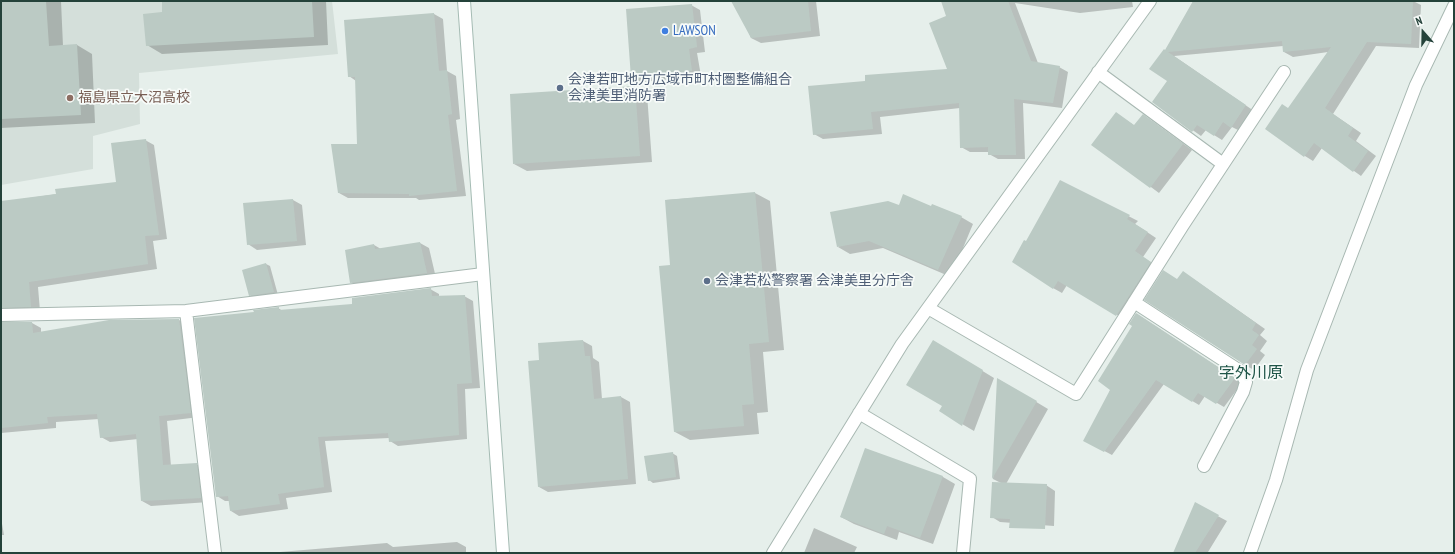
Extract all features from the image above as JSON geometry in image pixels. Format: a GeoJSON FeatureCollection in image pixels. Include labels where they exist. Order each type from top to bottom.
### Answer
{"type":"FeatureCollection","features":[{"type":"Feature","properties":{"kind":"street"},"geometry":{"type":"LineString","coordinates":[[464,1],[503,553]]}},
{"type":"Feature","properties":{"kind":"street"},"geometry":{"type":"LineString","coordinates":[[773,553],[902,344],[1150,1]]}},
{"type":"Feature","properties":{"kind":"street"},"geometry":{"type":"LineString","coordinates":[[1250,553],[1276,480],[1307,370],[1416,85],[1454,6]]}},
{"type":"Feature","properties":{"kind":"street"},"geometry":{"type":"LineString","coordinates":[[1098,72],[1223,164]]}},
{"type":"Feature","properties":{"kind":"street"},"geometry":{"type":"LineString","coordinates":[[928,308],[1076,394],[1223,164],[1284,72]]}},
{"type":"Feature","properties":{"kind":"street"},"geometry":{"type":"LineString","coordinates":[[1,315],[186,311],[483,274]]}},
{"type":"Feature","properties":{"kind":"street"},"geometry":{"type":"LineString","coordinates":[[1134,302],[1240,371],[1246,382],[1243,392],[1204,466]]}},
{"type":"Feature","properties":{"kind":"street"},"geometry":{"type":"LineString","coordinates":[[186,311],[215,553]]}},
{"type":"Feature","properties":{"kind":"street"},"geometry":{"type":"LineString","coordinates":[[859,413],[970,479],[963,553]]}},
{"type":"Feature","properties":{"kind":"shaded area","name":"福島県立大沼高校"},"geometry":{"type":"Polygon","coordinates":[[[1,1],[332,1],[338,54],[139,73],[140,124],[93,136],[93,169],[1,185],[1,1]]]}},
{"type":"Feature","properties":{"kind":"building"},"geometry":{"type":"Polygon","coordinates":[[[1,1],[46,1],[49,46],[77,44],[81,115],[1,119],[1,1]]]}},
{"type":"Feature","properties":{"kind":"building"},"geometry":{"type":"Polygon","coordinates":[[[162,1],[312,1],[314,37],[146,46],[143,14],[162,12],[162,1]]]}},
{"type":"Feature","properties":{"kind":"building"},"geometry":{"type":"Polygon","coordinates":[[[731,1],[808,1],[811,31],[751,38],[731,1]]]}},
{"type":"Feature","properties":{"kind":"building"},"geometry":{"type":"Polygon","coordinates":[[[941,1],[1008,1],[1031,61],[1060,66],[1053,103],[1014,99],[1016,155],[988,155],[988,147],[960,148],[959,103],[871,112],[873,129],[813,135],[808,86],[865,81],[865,75],[947,69],[929,23],[946,16],[941,1]]]}},
{"type":"Feature","properties":{"kind":"building"},"geometry":{"type":"Polygon","coordinates":[[[1193,1],[1413,1],[1411,44],[1367,42],[1325,108],[1353,128],[1348,136],[1368,151],[1353,172],[1314,143],[1304,157],[1265,129],[1282,104],[1288,108],[1331,47],[1283,52],[1282,41],[1168,52],[1246,105],[1231,128],[1223,122],[1214,136],[1197,125],[1192,132],[1152,102],[1167,81],[1149,69],[1164,49],[1165,50],[1193,1]]]}},
{"type":"Feature","properties":{"kind":"building"},"geometry":{"type":"Polygon","coordinates":[[[692,4],[697,47],[689,49],[692,71],[631,78],[626,9],[692,4]]]}},
{"type":"Feature","properties":{"kind":"building"},"geometry":{"type":"Polygon","coordinates":[[[434,13],[439,71],[447,70],[452,114],[448,115],[457,191],[409,196],[409,194],[338,193],[331,144],[357,144],[355,77],[348,77],[344,20],[434,13]]]}},
{"type":"Feature","properties":{"kind":"building"},"geometry":{"type":"Polygon","coordinates":[[[635,86],[640,156],[513,164],[510,94],[635,86]]]}},
{"type":"Feature","properties":{"kind":"building"},"geometry":{"type":"Polygon","coordinates":[[[1116,112],[1134,125],[1143,114],[1183,144],[1150,188],[1091,145],[1116,112]]]}},
{"type":"Feature","properties":{"kind":"building"},"geometry":{"type":"Polygon","coordinates":[[[146,139],[159,235],[145,236],[148,264],[29,282],[31,307],[1,308],[1,201],[56,194],[55,189],[116,182],[111,143],[146,139]]]}},
{"type":"Feature","properties":{"kind":"building"},"geometry":{"type":"Polygon","coordinates":[[[1060,180],[1130,215],[1127,219],[1148,232],[1135,251],[1151,262],[1116,316],[1058,281],[1053,289],[1012,262],[1024,240],[1026,241],[1060,180]]]}},
{"type":"Feature","properties":{"kind":"building"},"geometry":{"type":"Polygon","coordinates":[[[755,192],[769,342],[749,344],[754,404],[742,405],[744,426],[674,432],[659,266],[670,265],[665,200],[755,192]]]}},
{"type":"Feature","properties":{"kind":"building"},"geometry":{"type":"Polygon","coordinates":[[[903,194],[931,206],[932,204],[962,216],[938,270],[869,241],[837,247],[830,212],[888,201],[899,205],[903,194]]]}},
{"type":"Feature","properties":{"kind":"building"},"geometry":{"type":"Polygon","coordinates":[[[293,199],[297,241],[247,245],[243,203],[293,199]]]}},
{"type":"Feature","properties":{"kind":"building"},"geometry":{"type":"Polygon","coordinates":[[[420,242],[427,273],[350,283],[345,250],[374,244],[375,249],[420,242]]]}},
{"type":"Feature","properties":{"kind":"building"},"geometry":{"type":"Polygon","coordinates":[[[266,263],[274,292],[249,296],[242,270],[266,263]]]}},
{"type":"Feature","properties":{"kind":"building"},"geometry":{"type":"Polygon","coordinates":[[[1163,270],[1177,279],[1183,271],[1256,323],[1252,330],[1259,335],[1252,345],[1257,349],[1245,365],[1144,300],[1163,270]]]}},
{"type":"Feature","properties":{"kind":"building"},"geometry":{"type":"Polygon","coordinates":[[[431,288],[432,296],[465,295],[472,383],[457,384],[459,435],[389,442],[388,433],[318,437],[324,487],[278,494],[280,504],[230,511],[228,496],[216,497],[194,318],[254,312],[253,310],[279,307],[279,310],[352,304],[352,298],[431,288]]]}},
{"type":"Feature","properties":{"kind":"building"},"geometry":{"type":"Polygon","coordinates":[[[1136,313],[1235,378],[1216,404],[1198,393],[1192,402],[1156,380],[1104,452],[1083,441],[1110,390],[1098,381],[1132,326],[1129,324],[1136,313]]]}},
{"type":"Feature","properties":{"kind":"building"},"geometry":{"type":"Polygon","coordinates":[[[179,319],[191,413],[159,416],[163,465],[197,463],[201,498],[141,501],[136,434],[100,438],[97,414],[47,417],[48,423],[1,428],[1,322],[32,322],[33,333],[109,320],[179,319]]]}},
{"type":"Feature","properties":{"kind":"building"},"geometry":{"type":"Polygon","coordinates":[[[583,340],[585,356],[590,356],[594,399],[621,396],[628,479],[538,487],[528,361],[539,360],[538,343],[583,340]]]}},
{"type":"Feature","properties":{"kind":"building"},"geometry":{"type":"Polygon","coordinates":[[[933,340],[983,370],[962,426],[939,411],[942,406],[906,385],[933,340]]]}},
{"type":"Feature","properties":{"kind":"building"},"geometry":{"type":"Polygon","coordinates":[[[997,378],[1037,401],[992,479],[997,378]]]}},
{"type":"Feature","properties":{"kind":"building"},"geometry":{"type":"Polygon","coordinates":[[[865,448],[943,476],[920,538],[887,526],[884,534],[840,517],[865,448]]]}},
{"type":"Feature","properties":{"kind":"building"},"geometry":{"type":"Polygon","coordinates":[[[673,452],[676,477],[648,481],[644,456],[673,452]]]}},
{"type":"Feature","properties":{"kind":"building"},"geometry":{"type":"Polygon","coordinates":[[[992,482],[1047,484],[1045,529],[1009,528],[1010,519],[990,518],[992,482]]]}},
{"type":"Feature","properties":{"kind":"building"},"geometry":{"type":"Polygon","coordinates":[[[1195,502],[1219,515],[1195,553],[1173,553],[1195,502]]]}},
{"type":"Feature","properties":{"kind":"place","name":"LAWSON"},"geometry":{"type":"Point","coordinates":[665,31]}},
{"type":"Feature","properties":{"kind":"place","name":"会津若町地方広域市町村圏整備組合 会津美里消防署"},"geometry":{"type":"Point","coordinates":[560,88]}},
{"type":"Feature","properties":{"kind":"place","name":"福島県立大沼高校"},"geometry":{"type":"Point","coordinates":[70,98]}},
{"type":"Feature","properties":{"kind":"place","name":"会津若松警察署 会津美里分庁舎"},"geometry":{"type":"Point","coordinates":[707,281]}},
{"type":"Feature","properties":{"kind":"district","name":"字外川原"},"geometry":{"type":"Point","coordinates":[1251,373]}}]}
